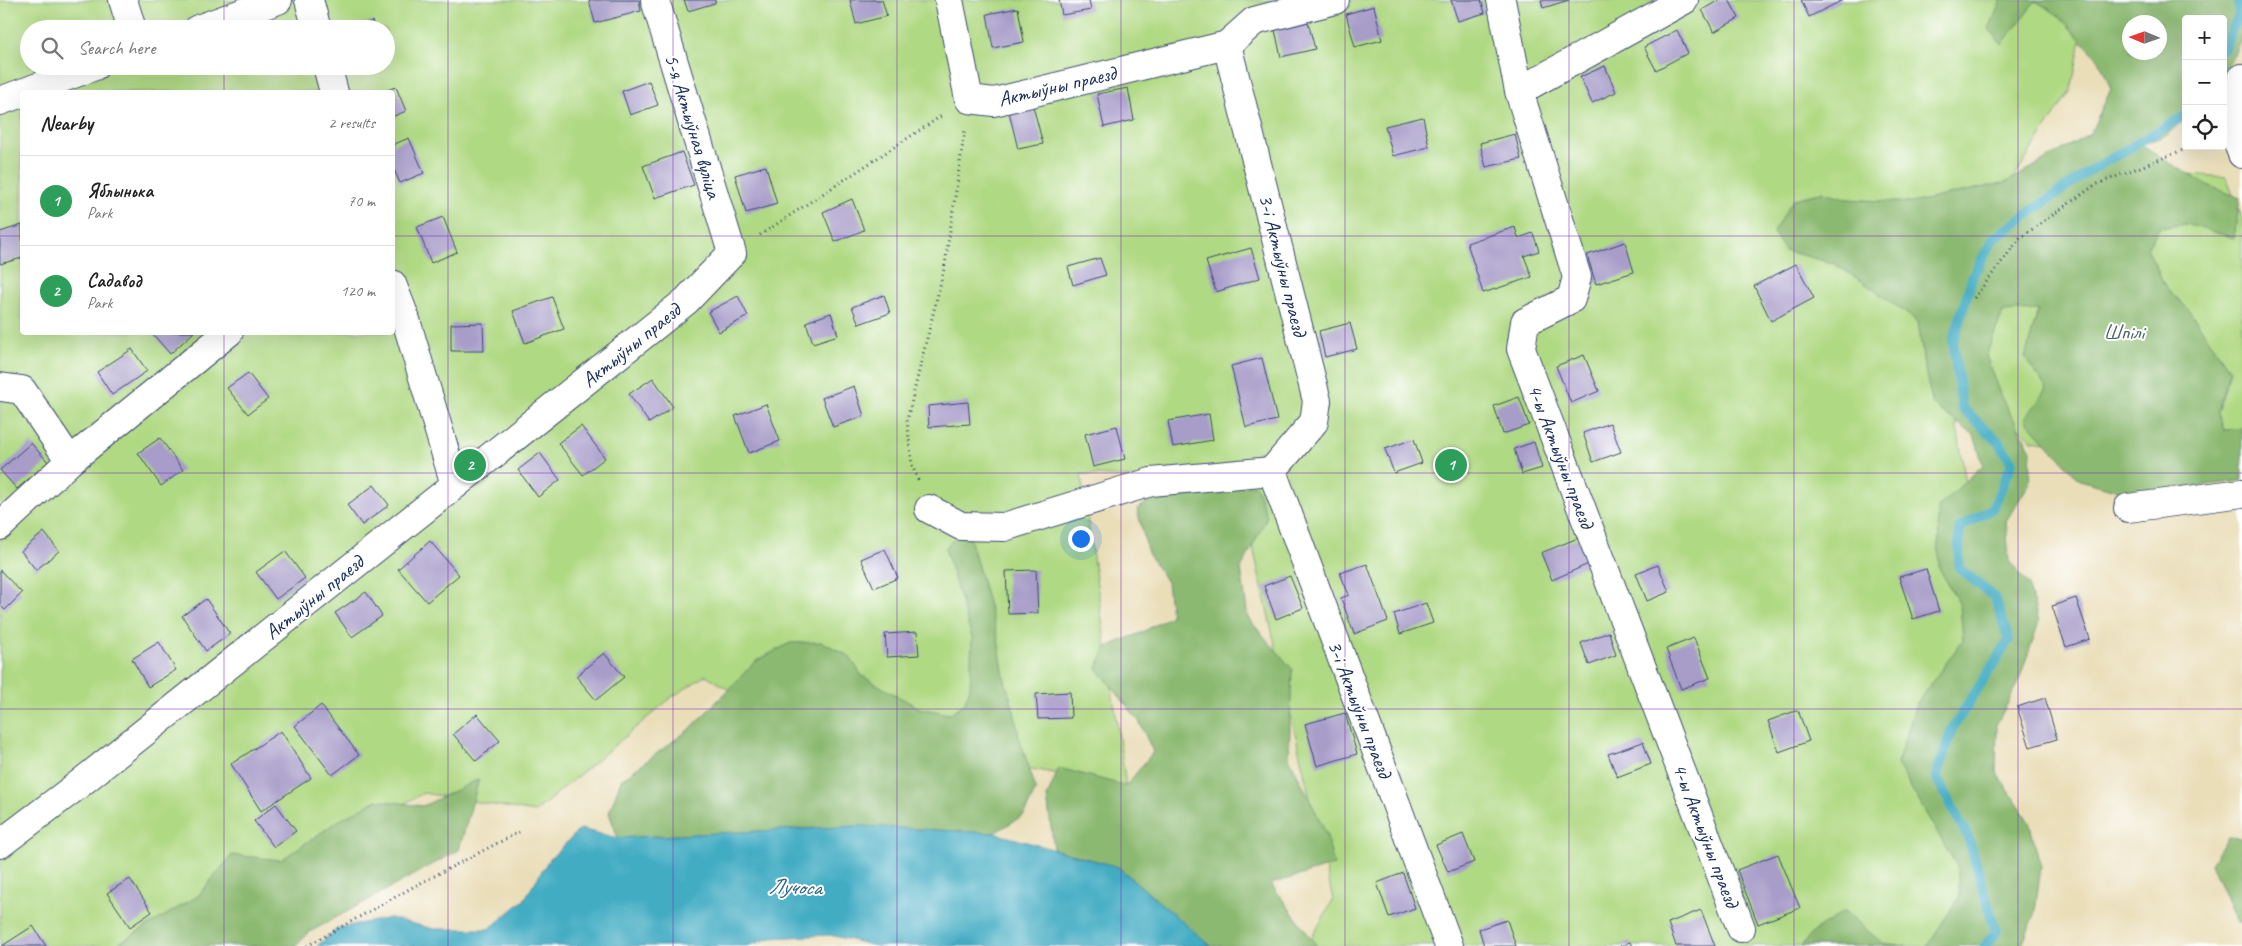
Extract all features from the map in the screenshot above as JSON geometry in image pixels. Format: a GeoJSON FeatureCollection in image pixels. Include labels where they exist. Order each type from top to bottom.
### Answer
{"type":"FeatureCollection","features":[{"type":"Feature","properties":{"kind":"lane"},"geometry":{"type":"LineString","coordinates":[[123,0],[129,20]]}},
{"type":"Feature","properties":{"kind":"lane"},"geometry":{"type":"LineString","coordinates":[[223,20],[278,0]]}},
{"type":"Feature","properties":{"kind":"lane"},"geometry":{"type":"LineString","coordinates":[[309,0],[315,20]]}},
{"type":"Feature","properties":{"kind":"lane","name":"5-я Актыўная вуліца"},"geometry":{"type":"LineString","coordinates":[[655,0],[732,253]]}},
{"type":"Feature","properties":{"kind":"lane"},"geometry":{"type":"LineString","coordinates":[[949,0],[969,99]]}},
{"type":"Feature","properties":{"kind":"lane","name":"Актыўны праезд"},"geometry":{"type":"LineString","coordinates":[[969,99],[994,102],[1227,45],[1252,11],[1335,0]]}},
{"type":"Feature","properties":{"kind":"lane","name":"4-ы Актыўны праезд"},"geometry":{"type":"LineString","coordinates":[[1501,0],[1519,91],[1577,277],[1571,299],[1525,322],[1520,348],[1741,928]]}},
{"type":"Feature","properties":{"kind":"lane"},"geometry":{"type":"LineString","coordinates":[[1519,91],[1684,0]]}},
{"type":"Feature","properties":{"kind":"lane","name":"3-і Актыўны праезд"},"geometry":{"type":"LineString","coordinates":[[1227,45],[1317,401],[1314,422],[1272,471],[1449,946]]}},
{"type":"Feature","properties":{"kind":"lane"},"geometry":{"type":"LineString","coordinates":[[30,90],[71,75]]}},
{"type":"Feature","properties":{"kind":"lane"},"geometry":{"type":"LineString","coordinates":[[329,75],[333,90]]}},
{"type":"Feature","properties":{"kind":"lane"},"geometry":{"type":"LineString","coordinates":[[2242,78],[2228,116],[2242,154]]}},
{"type":"Feature","properties":{"kind":"lane"},"geometry":{"type":"LineString","coordinates":[[0,101],[20,94]]}},
{"type":"Feature","properties":{"kind":"lane","name":"Актыўны праезд"},"geometry":{"type":"LineString","coordinates":[[0,844],[78,785],[686,301],[732,253]]}},
{"type":"Feature","properties":{"kind":"lane"},"geometry":{"type":"LineString","coordinates":[[395,291],[406,317],[455,485]]}},
{"type":"Feature","properties":{"kind":"lane"},"geometry":{"type":"LineString","coordinates":[[0,526],[70,460],[225,335]]}},
{"type":"Feature","properties":{"kind":"lane"},"geometry":{"type":"LineString","coordinates":[[0,387],[22,390],[70,460]]}},
{"type":"Feature","properties":{"kind":"lane"},"geometry":{"type":"LineString","coordinates":[[929,509],[961,526],[1004,527],[1151,482],[1272,471]]}},
{"type":"Feature","properties":{"kind":"lane"},"geometry":{"type":"LineString","coordinates":[[2128,508],[2242,493]]}},
{"type":"Feature","properties":{"kind":"path","name":"Актыўны праезд"},"geometry":{"type":"LineString","coordinates":[[732,253],[969,99]]}},
{"type":"Feature","properties":{"kind":"path"},"geometry":{"type":"LineString","coordinates":[[929,509],[912,465],[907,420],[945,265],[969,99]]}},
{"type":"Feature","properties":{"kind":"path"},"geometry":{"type":"LineString","coordinates":[[1974,298],[2020,238],[2095,185],[2183,150]]}},
{"type":"Feature","properties":{"kind":"path"},"geometry":{"type":"LineString","coordinates":[[307,946],[413,887],[519,832]]}},
{"type":"Feature","properties":{"kind":"green space"},"geometry":{"type":"Polygon","coordinates":[[[0,0],[2089,0],[2071,90],[1979,231],[1944,345],[1974,534],[1953,761],[2007,896],[1954,946],[1307,946],[1333,900],[1239,486],[1081,474],[1126,786],[782,724],[706,675],[672,697],[535,812],[423,793],[153,946],[0,946],[0,0]]]}},
{"type":"Feature","properties":{"kind":"green space"},"geometry":{"type":"Polygon","coordinates":[[[2001,0],[2242,0],[2240,43],[2227,67],[2227,15],[2182,15],[2182,121],[2167,135],[2140,145],[2205,184],[2240,198],[2234,238],[2186,224],[2159,228],[2147,248],[2165,286],[2188,309],[2230,370],[2218,412],[2224,430],[2242,428],[2242,481],[2129,494],[2080,480],[2025,419],[2047,389],[2025,358],[2038,310],[2003,312],[1986,356],[2001,397],[2031,450],[2029,484],[2006,521],[2009,561],[2028,584],[2039,622],[2017,686],[1997,723],[1996,771],[2029,822],[2041,867],[2034,917],[2021,946],[1927,946],[1960,896],[1957,866],[1897,764],[1916,704],[1963,640],[1960,605],[1939,568],[1938,507],[1983,465],[1974,435],[1933,405],[1924,366],[1918,322],[1833,263],[1785,251],[1773,232],[1794,199],[1824,192],[1849,199],[1911,203],[2007,182],[2090,134],[2111,89],[2099,60],[2058,15],[2036,1],[2002,44],[1989,29],[2001,0]]]}},
{"type":"Feature","properties":{"kind":"green space","name":"Шпілі"},"geometry":{"type":"Polygon","coordinates":[[[2177,173],[2226,177],[2242,217],[2242,433],[2108,451],[2032,440],[1985,397],[1980,345],[1991,290],[2177,173]]]}},
{"type":"Feature","properties":{"kind":"green space"},"geometry":{"type":"Polygon","coordinates":[[[1182,482],[1256,486],[1267,517],[1241,569],[1248,618],[1292,669],[1289,757],[1326,833],[1334,865],[1271,884],[1317,946],[1211,946],[1118,867],[1054,849],[1047,797],[1059,768],[1126,786],[1153,752],[1139,721],[1097,668],[1106,647],[1143,632],[1171,616],[1167,582],[1148,553],[1137,509],[1182,482]]]}},
{"type":"Feature","properties":{"kind":"green space"},"geometry":{"type":"Polygon","coordinates":[[[957,536],[970,538],[998,638],[1004,677],[1019,737],[1036,789],[1024,815],[994,833],[860,826],[618,838],[609,813],[621,780],[691,728],[756,661],[790,643],[822,642],[849,656],[862,676],[919,708],[949,714],[964,704],[970,688],[972,638],[945,548],[957,536]]]}},
{"type":"Feature","properties":{"kind":"green space"},"geometry":{"type":"Polygon","coordinates":[[[479,779],[459,850],[308,933],[296,946],[114,946],[198,896],[232,855],[281,860],[338,821],[377,800],[423,806],[479,779]]]}},
{"type":"Feature","properties":{"kind":"green space"},"geometry":{"type":"Polygon","coordinates":[[[2228,837],[2242,838],[2242,923],[2237,923],[2211,864],[2228,837]]]}},
{"type":"Feature","properties":{"kind":"green space"},"geometry":{"type":"Polygon","coordinates":[[[1845,911],[1882,943],[1906,946],[1801,946],[1814,931],[1845,911]]]}},
{"type":"Feature","properties":{"kind":"water","name":"Лучоса"},"geometry":{"type":"Polygon","coordinates":[[[860,826],[994,833],[1118,867],[1211,946],[875,946],[830,935],[771,938],[747,946],[317,946],[338,928],[390,918],[434,929],[489,929],[524,900],[548,861],[580,829],[618,838],[860,826]]]}},
{"type":"Feature","properties":{"kind":"building"},"geometry":{"type":"Polygon","coordinates":[[[589,0],[639,0],[641,11],[595,23],[589,0]]]}},
{"type":"Feature","properties":{"kind":"building"},"geometry":{"type":"Polygon","coordinates":[[[684,0],[715,0],[715,3],[688,11],[684,0]]]}},
{"type":"Feature","properties":{"kind":"building"},"geometry":{"type":"Polygon","coordinates":[[[850,0],[882,0],[887,16],[856,24],[850,0]]]}},
{"type":"Feature","properties":{"kind":"building"},"geometry":{"type":"Polygon","coordinates":[[[1059,0],[1089,0],[1091,10],[1062,15],[1059,0]]]}},
{"type":"Feature","properties":{"kind":"building"},"geometry":{"type":"Polygon","coordinates":[[[1451,0],[1481,0],[1485,13],[1458,21],[1451,0]]]}},
{"type":"Feature","properties":{"kind":"building"},"geometry":{"type":"Polygon","coordinates":[[[1541,0],[1569,0],[1543,8],[1541,0]]]}},
{"type":"Feature","properties":{"kind":"building"},"geometry":{"type":"Polygon","coordinates":[[[1719,0],[1729,0],[1739,18],[1714,32],[1702,10],[1719,0]]]}},
{"type":"Feature","properties":{"kind":"building"},"geometry":{"type":"Polygon","coordinates":[[[1801,0],[1843,0],[1809,17],[1801,0]]]}},
{"type":"Feature","properties":{"kind":"building"},"geometry":{"type":"Polygon","coordinates":[[[1374,6],[1382,40],[1355,47],[1346,14],[1374,6]]]}},
{"type":"Feature","properties":{"kind":"building"},"geometry":{"type":"Polygon","coordinates":[[[1018,8],[1024,42],[993,48],[987,14],[1018,8]]]}},
{"type":"Feature","properties":{"kind":"building"},"geometry":{"type":"Polygon","coordinates":[[[1308,22],[1315,49],[1281,57],[1275,30],[1308,22]]]}},
{"type":"Feature","properties":{"kind":"building"},"geometry":{"type":"Polygon","coordinates":[[[1677,30],[1688,53],[1656,70],[1644,47],[1677,30]]]}},
{"type":"Feature","properties":{"kind":"building"},"geometry":{"type":"Polygon","coordinates":[[[1605,66],[1616,92],[1592,103],[1580,77],[1605,66]]]}},
{"type":"Feature","properties":{"kind":"building"},"geometry":{"type":"Polygon","coordinates":[[[649,81],[658,105],[630,115],[622,91],[649,81]]]}},
{"type":"Feature","properties":{"kind":"building"},"geometry":{"type":"Polygon","coordinates":[[[396,87],[406,111],[395,116],[395,90],[387,90],[396,87]]]}},
{"type":"Feature","properties":{"kind":"building"},"geometry":{"type":"Polygon","coordinates":[[[1128,88],[1134,120],[1104,127],[1097,94],[1128,88]]]}},
{"type":"Feature","properties":{"kind":"building"},"geometry":{"type":"Polygon","coordinates":[[[1033,106],[1043,144],[1018,149],[1009,112],[1033,106]]]}},
{"type":"Feature","properties":{"kind":"building"},"geometry":{"type":"Polygon","coordinates":[[[1423,117],[1429,147],[1393,156],[1385,126],[1423,117]]]}},
{"type":"Feature","properties":{"kind":"building"},"geometry":{"type":"Polygon","coordinates":[[[1515,134],[1521,159],[1486,167],[1480,143],[1515,134]]]}},
{"type":"Feature","properties":{"kind":"building"},"geometry":{"type":"Polygon","coordinates":[[[409,138],[424,173],[400,183],[395,172],[395,144],[409,138]]]}},
{"type":"Feature","properties":{"kind":"building"},"geometry":{"type":"Polygon","coordinates":[[[682,152],[694,185],[655,198],[643,166],[682,152]]]}},
{"type":"Feature","properties":{"kind":"building"},"geometry":{"type":"Polygon","coordinates":[[[766,166],[777,204],[746,213],[735,175],[766,166]]]}},
{"type":"Feature","properties":{"kind":"building"},"geometry":{"type":"Polygon","coordinates":[[[852,199],[864,230],[835,242],[823,212],[852,199]]]}},
{"type":"Feature","properties":{"kind":"building"},"geometry":{"type":"Polygon","coordinates":[[[443,217],[457,252],[431,263],[417,227],[443,217]]]}},
{"type":"Feature","properties":{"kind":"building"},"geometry":{"type":"Polygon","coordinates":[[[20,226],[20,259],[0,264],[0,232],[20,226]]]}},
{"type":"Feature","properties":{"kind":"building"},"geometry":{"type":"Polygon","coordinates":[[[1515,227],[1518,238],[1533,233],[1539,251],[1524,256],[1532,277],[1483,293],[1467,243],[1515,227]]]}},
{"type":"Feature","properties":{"kind":"building"},"geometry":{"type":"Polygon","coordinates":[[[1625,242],[1634,272],[1596,284],[1587,255],[1625,242]]]}},
{"type":"Feature","properties":{"kind":"building"},"geometry":{"type":"Polygon","coordinates":[[[1251,248],[1260,278],[1216,292],[1206,261],[1251,248]]]}},
{"type":"Feature","properties":{"kind":"building"},"geometry":{"type":"Polygon","coordinates":[[[1100,258],[1106,275],[1073,285],[1068,267],[1100,258]]]}},
{"type":"Feature","properties":{"kind":"building"},"geometry":{"type":"Polygon","coordinates":[[[1796,264],[1814,298],[1771,321],[1754,286],[1796,264]]]}},
{"type":"Feature","properties":{"kind":"building"},"geometry":{"type":"Polygon","coordinates":[[[884,295],[890,313],[859,324],[852,307],[884,295]]]}},
{"type":"Feature","properties":{"kind":"building"},"geometry":{"type":"Polygon","coordinates":[[[738,296],[748,316],[719,332],[708,312],[738,296]]]}},
{"type":"Feature","properties":{"kind":"building"},"geometry":{"type":"Polygon","coordinates":[[[552,297],[564,329],[525,343],[513,311],[552,297]]]}},
{"type":"Feature","properties":{"kind":"building"},"geometry":{"type":"Polygon","coordinates":[[[831,313],[838,335],[813,343],[806,322],[831,313]]]}},
{"type":"Feature","properties":{"kind":"building"},"geometry":{"type":"Polygon","coordinates":[[[483,323],[484,351],[451,351],[451,324],[483,323]]]}},
{"type":"Feature","properties":{"kind":"building"},"geometry":{"type":"Polygon","coordinates":[[[1350,323],[1357,349],[1325,357],[1319,331],[1350,323]]]}},
{"type":"Feature","properties":{"kind":"building"},"geometry":{"type":"Polygon","coordinates":[[[154,335],[191,335],[170,354],[154,335]]]}},
{"type":"Feature","properties":{"kind":"building"},"geometry":{"type":"Polygon","coordinates":[[[132,349],[147,371],[112,395],[97,372],[132,349]]]}},
{"type":"Feature","properties":{"kind":"building"},"geometry":{"type":"Polygon","coordinates":[[[1584,355],[1599,391],[1571,403],[1556,366],[1584,355]]]}},
{"type":"Feature","properties":{"kind":"building"},"geometry":{"type":"Polygon","coordinates":[[[1262,358],[1277,420],[1246,427],[1231,366],[1262,358]]]}},
{"type":"Feature","properties":{"kind":"building"},"geometry":{"type":"Polygon","coordinates":[[[248,373],[268,399],[248,414],[227,388],[248,373]]]}},
{"type":"Feature","properties":{"kind":"building"},"geometry":{"type":"Polygon","coordinates":[[[653,378],[673,407],[649,423],[629,394],[653,378]]]}},
{"type":"Feature","properties":{"kind":"building"},"geometry":{"type":"Polygon","coordinates":[[[854,386],[864,416],[833,427],[822,398],[854,386]]]}},
{"type":"Feature","properties":{"kind":"building"},"geometry":{"type":"Polygon","coordinates":[[[1519,397],[1529,425],[1503,434],[1494,406],[1519,397]]]}},
{"type":"Feature","properties":{"kind":"building"},"geometry":{"type":"Polygon","coordinates":[[[968,402],[970,424],[929,427],[928,406],[968,402]]]}},
{"type":"Feature","properties":{"kind":"building"},"geometry":{"type":"Polygon","coordinates":[[[766,404],[780,441],[749,453],[735,416],[766,404]]]}},
{"type":"Feature","properties":{"kind":"building"},"geometry":{"type":"Polygon","coordinates":[[[1209,414],[1213,440],[1173,447],[1168,421],[1209,414]]]}},
{"type":"Feature","properties":{"kind":"building"},"geometry":{"type":"Polygon","coordinates":[[[1610,423],[1621,452],[1593,462],[1583,433],[1610,423]]]}},
{"type":"Feature","properties":{"kind":"building"},"geometry":{"type":"Polygon","coordinates":[[[581,426],[605,458],[583,475],[558,443],[581,426]]]}},
{"type":"Feature","properties":{"kind":"building"},"geometry":{"type":"Polygon","coordinates":[[[1117,426],[1125,459],[1093,467],[1085,434],[1117,426]]]}},
{"type":"Feature","properties":{"kind":"building"},"geometry":{"type":"Polygon","coordinates":[[[160,438],[183,470],[161,486],[138,453],[160,438]]]}},
{"type":"Feature","properties":{"kind":"building"},"geometry":{"type":"Polygon","coordinates":[[[1414,439],[1422,463],[1394,473],[1385,449],[1414,439]]]}},
{"type":"Feature","properties":{"kind":"building"},"geometry":{"type":"Polygon","coordinates":[[[1534,442],[1542,468],[1522,474],[1514,449],[1534,442]]]}},
{"type":"Feature","properties":{"kind":"building"},"geometry":{"type":"Polygon","coordinates":[[[31,443],[48,462],[17,489],[0,470],[31,443]]]}},
{"type":"Feature","properties":{"kind":"building"},"geometry":{"type":"Polygon","coordinates":[[[540,453],[560,480],[538,497],[518,470],[540,453]]]}},
{"type":"Feature","properties":{"kind":"building"},"geometry":{"type":"Polygon","coordinates":[[[374,485],[389,505],[362,525],[347,505],[374,485]]]}},
{"type":"Feature","properties":{"kind":"building"},"geometry":{"type":"Polygon","coordinates":[[[44,532],[59,551],[36,570],[21,551],[44,532]]]}},
{"type":"Feature","properties":{"kind":"building"},"geometry":{"type":"Polygon","coordinates":[[[1583,536],[1593,562],[1552,580],[1541,553],[1583,536]]]}},
{"type":"Feature","properties":{"kind":"building"},"geometry":{"type":"Polygon","coordinates":[[[430,541],[459,575],[427,602],[398,569],[430,541]]]}},
{"type":"Feature","properties":{"kind":"building"},"geometry":{"type":"Polygon","coordinates":[[[885,549],[898,578],[874,588],[861,559],[885,549]]]}},
{"type":"Feature","properties":{"kind":"building"},"geometry":{"type":"Polygon","coordinates":[[[285,551],[305,578],[276,599],[256,572],[285,551]]]}},
{"type":"Feature","properties":{"kind":"building"},"geometry":{"type":"Polygon","coordinates":[[[1367,564],[1388,621],[1354,634],[1341,598],[1349,595],[1340,573],[1367,564]]]}},
{"type":"Feature","properties":{"kind":"building"},"geometry":{"type":"Polygon","coordinates":[[[1658,565],[1669,592],[1647,601],[1636,573],[1658,565]]]}},
{"type":"Feature","properties":{"kind":"building"},"geometry":{"type":"Polygon","coordinates":[[[1926,569],[1939,611],[1913,619],[1899,577],[1926,569]]]}},
{"type":"Feature","properties":{"kind":"building"},"geometry":{"type":"Polygon","coordinates":[[[0,570],[22,593],[5,610],[0,605],[0,570]]]}},
{"type":"Feature","properties":{"kind":"building"},"geometry":{"type":"Polygon","coordinates":[[[1036,570],[1038,613],[1008,614],[1006,571],[1036,570]]]}},
{"type":"Feature","properties":{"kind":"building"},"geometry":{"type":"Polygon","coordinates":[[[1290,576],[1303,608],[1276,619],[1264,586],[1290,576]]]}},
{"type":"Feature","properties":{"kind":"building"},"geometry":{"type":"Polygon","coordinates":[[[366,592],[382,616],[352,637],[335,613],[366,592]]]}},
{"type":"Feature","properties":{"kind":"building"},"geometry":{"type":"Polygon","coordinates":[[[2076,598],[2090,639],[2066,647],[2052,606],[2076,598]]]}},
{"type":"Feature","properties":{"kind":"building"},"geometry":{"type":"Polygon","coordinates":[[[206,599],[230,634],[206,651],[182,616],[206,599]]]}},
{"type":"Feature","properties":{"kind":"building"},"geometry":{"type":"Polygon","coordinates":[[[1426,603],[1433,623],[1400,634],[1394,614],[1426,603]]]}},
{"type":"Feature","properties":{"kind":"building"},"geometry":{"type":"Polygon","coordinates":[[[917,632],[919,655],[887,657],[885,634],[917,632]]]}},
{"type":"Feature","properties":{"kind":"building"},"geometry":{"type":"Polygon","coordinates":[[[1609,632],[1616,655],[1589,665],[1581,643],[1609,632]]]}},
{"type":"Feature","properties":{"kind":"building"},"geometry":{"type":"Polygon","coordinates":[[[1694,638],[1710,678],[1681,689],[1666,649],[1694,638]]]}},
{"type":"Feature","properties":{"kind":"building"},"geometry":{"type":"Polygon","coordinates":[[[159,642],[176,670],[148,687],[132,659],[159,642]]]}},
{"type":"Feature","properties":{"kind":"building"},"geometry":{"type":"Polygon","coordinates":[[[604,653],[624,677],[596,700],[576,676],[604,653]]]}},
{"type":"Feature","properties":{"kind":"building"},"geometry":{"type":"Polygon","coordinates":[[[1070,692],[1071,718],[1038,719],[1036,694],[1070,692]]]}},
{"type":"Feature","properties":{"kind":"building"},"geometry":{"type":"Polygon","coordinates":[[[2045,698],[2057,739],[2030,747],[2017,707],[2045,698]]]}},
{"type":"Feature","properties":{"kind":"building"},"geometry":{"type":"Polygon","coordinates":[[[321,705],[359,755],[332,775],[295,726],[321,705]]]}},
{"type":"Feature","properties":{"kind":"building"},"geometry":{"type":"Polygon","coordinates":[[[1798,710],[1809,741],[1779,752],[1768,721],[1798,710]]]}},
{"type":"Feature","properties":{"kind":"building"},"geometry":{"type":"Polygon","coordinates":[[[1345,713],[1357,754],[1317,766],[1305,724],[1345,713]]]}},
{"type":"Feature","properties":{"kind":"building"},"geometry":{"type":"Polygon","coordinates":[[[477,714],[500,741],[476,761],[453,734],[477,714]]]}},
{"type":"Feature","properties":{"kind":"building"},"geometry":{"type":"Polygon","coordinates":[[[281,731],[311,778],[261,811],[231,764],[281,731]]]}},
{"type":"Feature","properties":{"kind":"building"},"geometry":{"type":"Polygon","coordinates":[[[1643,742],[1651,764],[1617,777],[1608,754],[1643,742]]]}},
{"type":"Feature","properties":{"kind":"building"},"geometry":{"type":"Polygon","coordinates":[[[276,804],[296,831],[274,847],[254,821],[276,804]]]}},
{"type":"Feature","properties":{"kind":"building"},"geometry":{"type":"Polygon","coordinates":[[[1463,834],[1474,862],[1448,872],[1436,845],[1463,834]]]}},
{"type":"Feature","properties":{"kind":"building"},"geometry":{"type":"Polygon","coordinates":[[[1778,854],[1800,908],[1758,924],[1737,870],[1778,854]]]}},
{"type":"Feature","properties":{"kind":"building"},"geometry":{"type":"Polygon","coordinates":[[[1403,873],[1415,908],[1389,917],[1377,883],[1403,873]]]}},
{"type":"Feature","properties":{"kind":"building"},"geometry":{"type":"Polygon","coordinates":[[[130,879],[152,912],[130,927],[107,893],[130,879]]]}},
{"type":"Feature","properties":{"kind":"building"},"geometry":{"type":"Polygon","coordinates":[[[1701,910],[1715,946],[1676,946],[1668,923],[1701,910]]]}},
{"type":"Feature","properties":{"kind":"building"},"geometry":{"type":"Polygon","coordinates":[[[1507,920],[1516,946],[1484,946],[1479,929],[1507,920]]]}},
{"type":"Feature","properties":{"kind":"building"},"geometry":{"type":"Polygon","coordinates":[[[33,926],[46,946],[2,946],[33,926]]]}},
{"type":"Feature","properties":{"kind":"building"},"geometry":{"type":"Polygon","coordinates":[[[1630,942],[1632,946],[1620,946],[1630,942]]]}},
{"type":"Feature","properties":{"kind":"waterway"},"geometry":{"type":"LineString","coordinates":[[2227,41],[2239,15],[2238,0]]}},
{"type":"Feature","properties":{"kind":"waterway"},"geometry":{"type":"LineString","coordinates":[[1985,946],[1996,932],[1968,837],[1936,777],[1952,729],[2009,640],[1995,598],[1959,568],[1959,528],[1993,508],[2012,463],[1999,442],[1962,408],[1953,342],[1973,275],[1994,238],[2088,172],[2182,117]]}},
{"type":"Feature","properties":{"kind":"place","name":"Садавод"},"geometry":{"type":"Point","coordinates":[470,465]}},
{"type":"Feature","properties":{"kind":"place","name":"Яблынька"},"geometry":{"type":"Point","coordinates":[1451,465]}}]}
